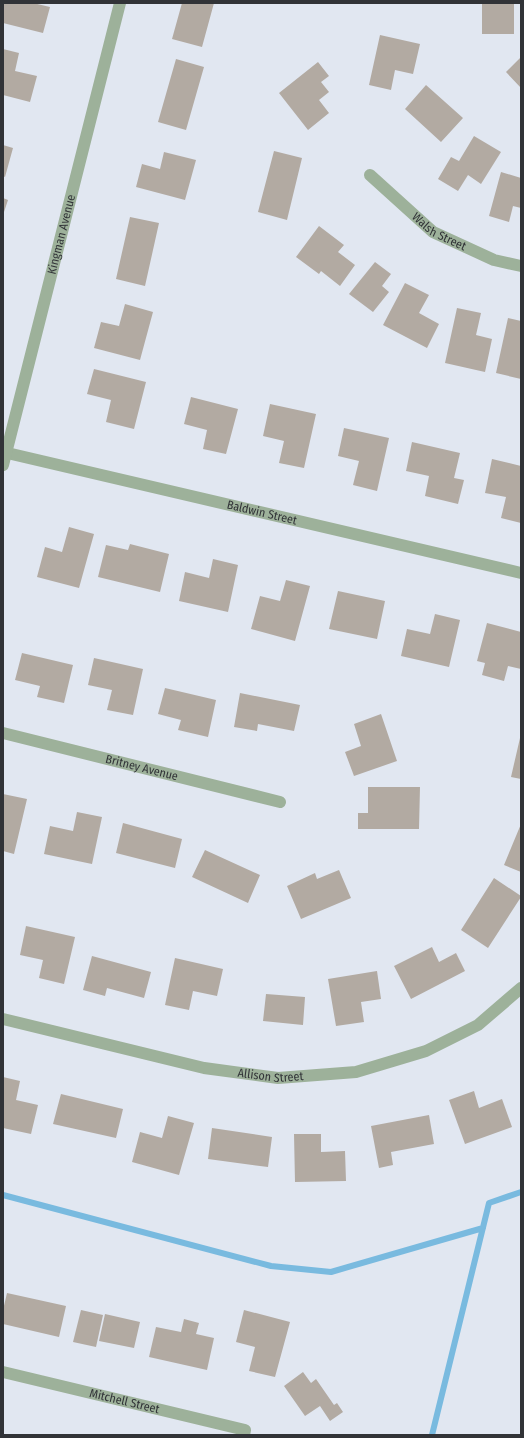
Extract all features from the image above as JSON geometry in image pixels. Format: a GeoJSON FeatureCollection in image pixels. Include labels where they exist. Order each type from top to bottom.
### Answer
{"type":"FeatureCollection","features":[{"type":"Feature","properties":{"kind":"street","name":"Kingman Avenue"},"geometry":{"type":"LineString","coordinates":[[3,465],[5,452],[120,3]]}},
{"type":"Feature","properties":{"kind":"street","name":"Walsh Street"},"geometry":{"type":"LineString","coordinates":[[370,175],[433,232],[494,260],[521,266]]}},
{"type":"Feature","properties":{"kind":"street","name":"Baldwin Street"},"geometry":{"type":"LineString","coordinates":[[5,452],[521,573]]}},
{"type":"Feature","properties":{"kind":"street","name":"Britney Avenue"},"geometry":{"type":"LineString","coordinates":[[3,733],[280,802]]}},
{"type":"Feature","properties":{"kind":"street","name":"Allison Street"},"geometry":{"type":"LineString","coordinates":[[3,1020],[204,1068],[278,1078],[356,1072],[426,1052],[478,1025],[521,988]]}},
{"type":"Feature","properties":{"kind":"street","name":"Mitchell Street"},"geometry":{"type":"LineString","coordinates":[[3,1372],[245,1433]]}},
{"type":"Feature","properties":{"kind":"building"},"geometry":{"type":"Polygon","coordinates":[[[3,3],[33,3],[50,7],[43,33],[3,23],[3,3]]]}},
{"type":"Feature","properties":{"kind":"building"},"geometry":{"type":"Polygon","coordinates":[[[182,3],[214,3],[202,47],[172,39],[182,3]]]}},
{"type":"Feature","properties":{"kind":"building"},"geometry":{"type":"Polygon","coordinates":[[[482,3],[514,3],[514,34],[482,34],[482,3]]]}},
{"type":"Feature","properties":{"kind":"building"},"geometry":{"type":"Polygon","coordinates":[[[380,35],[420,44],[413,74],[395,70],[391,90],[369,85],[380,35]]]}},
{"type":"Feature","properties":{"kind":"building"},"geometry":{"type":"Polygon","coordinates":[[[3,49],[19,53],[15,71],[37,76],[30,102],[3,95],[3,49]]]}},
{"type":"Feature","properties":{"kind":"building"},"geometry":{"type":"Polygon","coordinates":[[[521,57],[521,88],[506,72],[521,57]]]}},
{"type":"Feature","properties":{"kind":"building"},"geometry":{"type":"Polygon","coordinates":[[[176,59],[204,67],[186,130],[158,122],[176,59]]]}},
{"type":"Feature","properties":{"kind":"building"},"geometry":{"type":"Polygon","coordinates":[[[318,62],[329,76],[321,82],[329,92],[319,100],[329,113],[308,130],[279,93],[318,62]]]}},
{"type":"Feature","properties":{"kind":"building"},"geometry":{"type":"Polygon","coordinates":[[[426,85],[463,118],[441,142],[405,109],[426,85]]]}},
{"type":"Feature","properties":{"kind":"building"},"geometry":{"type":"Polygon","coordinates":[[[474,136],[501,152],[481,184],[468,175],[458,191],[438,179],[451,157],[459,161],[474,136]]]}},
{"type":"Feature","properties":{"kind":"building"},"geometry":{"type":"Polygon","coordinates":[[[3,145],[13,148],[5,177],[3,176],[3,145]]]}},
{"type":"Feature","properties":{"kind":"building"},"geometry":{"type":"Polygon","coordinates":[[[274,151],[302,158],[287,220],[258,212],[274,151]]]}},
{"type":"Feature","properties":{"kind":"building"},"geometry":{"type":"Polygon","coordinates":[[[164,152],[196,160],[185,200],[136,187],[142,164],[160,169],[164,152]]]}},
{"type":"Feature","properties":{"kind":"building"},"geometry":{"type":"Polygon","coordinates":[[[501,172],[521,178],[521,208],[513,206],[509,222],[489,216],[501,172]]]}},
{"type":"Feature","properties":{"kind":"building"},"geometry":{"type":"Polygon","coordinates":[[[3,198],[8,200],[3,215],[3,198]]]}},
{"type":"Feature","properties":{"kind":"building"},"geometry":{"type":"Polygon","coordinates":[[[130,217],[159,223],[145,286],[116,279],[130,217]]]}},
{"type":"Feature","properties":{"kind":"building"},"geometry":{"type":"Polygon","coordinates":[[[319,226],[344,245],[338,252],[355,265],[340,286],[321,271],[319,274],[296,257],[319,226]]]}},
{"type":"Feature","properties":{"kind":"building"},"geometry":{"type":"Polygon","coordinates":[[[375,262],[391,274],[382,286],[389,292],[373,312],[349,294],[375,262]]]}},
{"type":"Feature","properties":{"kind":"building"},"geometry":{"type":"Polygon","coordinates":[[[405,283],[429,295],[419,313],[439,324],[427,348],[383,325],[405,283]]]}},
{"type":"Feature","properties":{"kind":"building"},"geometry":{"type":"Polygon","coordinates":[[[125,304],[153,312],[140,360],[94,348],[101,322],[119,326],[125,304]]]}},
{"type":"Feature","properties":{"kind":"building"},"geometry":{"type":"Polygon","coordinates":[[[457,308],[481,313],[476,335],[492,339],[485,372],[445,363],[457,308]]]}},
{"type":"Feature","properties":{"kind":"building"},"geometry":{"type":"Polygon","coordinates":[[[508,318],[521,321],[521,379],[496,373],[508,318]]]}},
{"type":"Feature","properties":{"kind":"building"},"geometry":{"type":"Polygon","coordinates":[[[94,369],[146,382],[134,429],[106,422],[111,400],[87,394],[94,369]]]}},
{"type":"Feature","properties":{"kind":"building"},"geometry":{"type":"Polygon","coordinates":[[[191,397],[238,409],[226,454],[203,449],[207,430],[184,424],[191,397]]]}},
{"type":"Feature","properties":{"kind":"building"},"geometry":{"type":"Polygon","coordinates":[[[270,404],[316,414],[304,468],[279,463],[284,441],[263,436],[270,404]]]}},
{"type":"Feature","properties":{"kind":"building"},"geometry":{"type":"Polygon","coordinates":[[[344,428],[389,438],[377,491],[353,485],[359,461],[338,456],[344,428]]]}},
{"type":"Feature","properties":{"kind":"building"},"geometry":{"type":"Polygon","coordinates":[[[412,442],[460,453],[454,478],[464,480],[458,504],[425,496],[429,476],[406,471],[412,442]]]}},
{"type":"Feature","properties":{"kind":"building"},"geometry":{"type":"Polygon","coordinates":[[[492,459],[521,466],[521,523],[501,518],[506,497],[485,493],[492,459]]]}},
{"type":"Feature","properties":{"kind":"building"},"geometry":{"type":"Polygon","coordinates":[[[69,527],[94,534],[79,588],[37,577],[45,547],[62,552],[69,527]]]}},
{"type":"Feature","properties":{"kind":"building"},"geometry":{"type":"Polygon","coordinates":[[[130,544],[169,554],[160,592],[98,577],[106,545],[128,550],[130,544]]]}},
{"type":"Feature","properties":{"kind":"building"},"geometry":{"type":"Polygon","coordinates":[[[213,559],[238,565],[228,612],[179,601],[185,572],[209,578],[213,559]]]}},
{"type":"Feature","properties":{"kind":"building"},"geometry":{"type":"Polygon","coordinates":[[[286,580],[310,586],[295,641],[251,629],[260,596],[280,601],[286,580]]]}},
{"type":"Feature","properties":{"kind":"building"},"geometry":{"type":"Polygon","coordinates":[[[338,591],[385,601],[377,639],[329,629],[338,591]]]}},
{"type":"Feature","properties":{"kind":"building"},"geometry":{"type":"Polygon","coordinates":[[[435,614],[460,620],[449,667],[401,656],[407,629],[430,634],[435,614]]]}},
{"type":"Feature","properties":{"kind":"building"},"geometry":{"type":"Polygon","coordinates":[[[487,623],[521,632],[521,669],[508,666],[504,681],[482,675],[485,663],[477,661],[487,623]]]}},
{"type":"Feature","properties":{"kind":"building"},"geometry":{"type":"Polygon","coordinates":[[[22,653],[73,665],[64,703],[37,697],[40,686],[15,680],[22,653]]]}},
{"type":"Feature","properties":{"kind":"building"},"geometry":{"type":"Polygon","coordinates":[[[94,658],[143,669],[133,715],[107,710],[112,690],[88,685],[94,658]]]}},
{"type":"Feature","properties":{"kind":"building"},"geometry":{"type":"Polygon","coordinates":[[[165,688],[216,700],[208,737],[178,730],[181,720],[158,714],[165,688]]]}},
{"type":"Feature","properties":{"kind":"building"},"geometry":{"type":"Polygon","coordinates":[[[240,693],[300,705],[294,731],[258,724],[257,731],[234,727],[240,693]]]}},
{"type":"Feature","properties":{"kind":"building"},"geometry":{"type":"Polygon","coordinates":[[[381,714],[397,761],[354,776],[345,752],[361,746],[354,724],[381,714]]]}},
{"type":"Feature","properties":{"kind":"building"},"geometry":{"type":"Polygon","coordinates":[[[521,738],[521,779],[511,777],[521,738]]]}},
{"type":"Feature","properties":{"kind":"building"},"geometry":{"type":"Polygon","coordinates":[[[368,787],[420,787],[419,829],[358,829],[358,813],[368,813],[368,787]]]}},
{"type":"Feature","properties":{"kind":"building"},"geometry":{"type":"Polygon","coordinates":[[[3,794],[27,799],[14,854],[3,851],[3,794]]]}},
{"type":"Feature","properties":{"kind":"building"},"geometry":{"type":"Polygon","coordinates":[[[77,812],[102,817],[92,864],[44,854],[50,826],[73,831],[77,812]]]}},
{"type":"Feature","properties":{"kind":"building"},"geometry":{"type":"Polygon","coordinates":[[[123,823],[182,839],[175,868],[116,853],[123,823]]]}},
{"type":"Feature","properties":{"kind":"building"},"geometry":{"type":"Polygon","coordinates":[[[521,824],[521,872],[504,865],[521,824]]]}},
{"type":"Feature","properties":{"kind":"building"},"geometry":{"type":"Polygon","coordinates":[[[205,850],[260,875],[248,903],[192,877],[205,850]]]}},
{"type":"Feature","properties":{"kind":"building"},"geometry":{"type":"Polygon","coordinates":[[[339,870],[351,898],[301,919],[287,886],[315,873],[317,879],[339,870]]]}},
{"type":"Feature","properties":{"kind":"building"},"geometry":{"type":"Polygon","coordinates":[[[494,878],[521,897],[488,948],[461,930],[494,878]]]}},
{"type":"Feature","properties":{"kind":"building"},"geometry":{"type":"Polygon","coordinates":[[[26,926],[75,937],[64,984],[39,978],[43,960],[20,955],[26,926]]]}},
{"type":"Feature","properties":{"kind":"building"},"geometry":{"type":"Polygon","coordinates":[[[432,947],[439,962],[456,953],[465,971],[411,999],[394,966],[432,947]]]}},
{"type":"Feature","properties":{"kind":"building"},"geometry":{"type":"Polygon","coordinates":[[[92,956],[151,972],[144,998],[107,988],[105,996],[83,990],[92,956]]]}},
{"type":"Feature","properties":{"kind":"building"},"geometry":{"type":"Polygon","coordinates":[[[175,958],[223,969],[217,996],[193,991],[189,1010],[165,1005],[175,958]]]}},
{"type":"Feature","properties":{"kind":"building"},"geometry":{"type":"Polygon","coordinates":[[[377,971],[381,999],[361,1002],[364,1022],[336,1026],[328,979],[377,971]]]}},
{"type":"Feature","properties":{"kind":"building"},"geometry":{"type":"Polygon","coordinates":[[[266,994],[305,997],[303,1025],[263,1021],[266,994]]]}},
{"type":"Feature","properties":{"kind":"building"},"geometry":{"type":"Polygon","coordinates":[[[3,1077],[20,1081],[16,1100],[38,1105],[31,1134],[3,1128],[3,1077]]]}},
{"type":"Feature","properties":{"kind":"building"},"geometry":{"type":"Polygon","coordinates":[[[474,1091],[479,1108],[502,1099],[512,1127],[465,1144],[449,1100],[474,1091]]]}},
{"type":"Feature","properties":{"kind":"building"},"geometry":{"type":"Polygon","coordinates":[[[61,1094],[123,1109],[116,1138],[53,1124],[61,1094]]]}},
{"type":"Feature","properties":{"kind":"building"},"geometry":{"type":"Polygon","coordinates":[[[429,1115],[434,1144],[391,1152],[393,1165],[379,1168],[371,1126],[429,1115]]]}},
{"type":"Feature","properties":{"kind":"building"},"geometry":{"type":"Polygon","coordinates":[[[168,1116],[194,1123],[179,1175],[132,1162],[140,1132],[162,1138],[168,1116]]]}},
{"type":"Feature","properties":{"kind":"building"},"geometry":{"type":"Polygon","coordinates":[[[212,1128],[272,1137],[268,1167],[208,1159],[212,1128]]]}},
{"type":"Feature","properties":{"kind":"building"},"geometry":{"type":"Polygon","coordinates":[[[294,1134],[321,1134],[321,1152],[345,1151],[346,1181],[295,1182],[294,1134]]]}},
{"type":"Feature","properties":{"kind":"building"},"geometry":{"type":"Polygon","coordinates":[[[7,1293],[66,1306],[59,1337],[3,1324],[3,1310],[7,1293]]]}},
{"type":"Feature","properties":{"kind":"building"},"geometry":{"type":"Polygon","coordinates":[[[81,1310],[103,1315],[96,1347],[73,1342],[81,1310]]]}},
{"type":"Feature","properties":{"kind":"building"},"geometry":{"type":"Polygon","coordinates":[[[244,1310],[290,1322],[275,1377],[249,1371],[255,1347],[236,1342],[244,1310]]]}},
{"type":"Feature","properties":{"kind":"building"},"geometry":{"type":"Polygon","coordinates":[[[105,1314],[140,1322],[134,1348],[99,1341],[105,1314]]]}},
{"type":"Feature","properties":{"kind":"building"},"geometry":{"type":"Polygon","coordinates":[[[184,1319],[199,1323],[196,1334],[214,1338],[207,1370],[149,1357],[156,1327],[181,1332],[184,1319]]]}},
{"type":"Feature","properties":{"kind":"building"},"geometry":{"type":"Polygon","coordinates":[[[303,1372],[311,1383],[316,1379],[334,1405],[337,1403],[343,1412],[330,1421],[320,1406],[305,1416],[284,1386],[303,1372]]]}},
{"type":"Feature","properties":{"kind":"waterway"},"geometry":{"type":"LineString","coordinates":[[432,1435],[489,1203],[521,1192]]}},
{"type":"Feature","properties":{"kind":"waterway"},"geometry":{"type":"LineString","coordinates":[[3,1195],[271,1266],[331,1272],[483,1228]]}}]}
